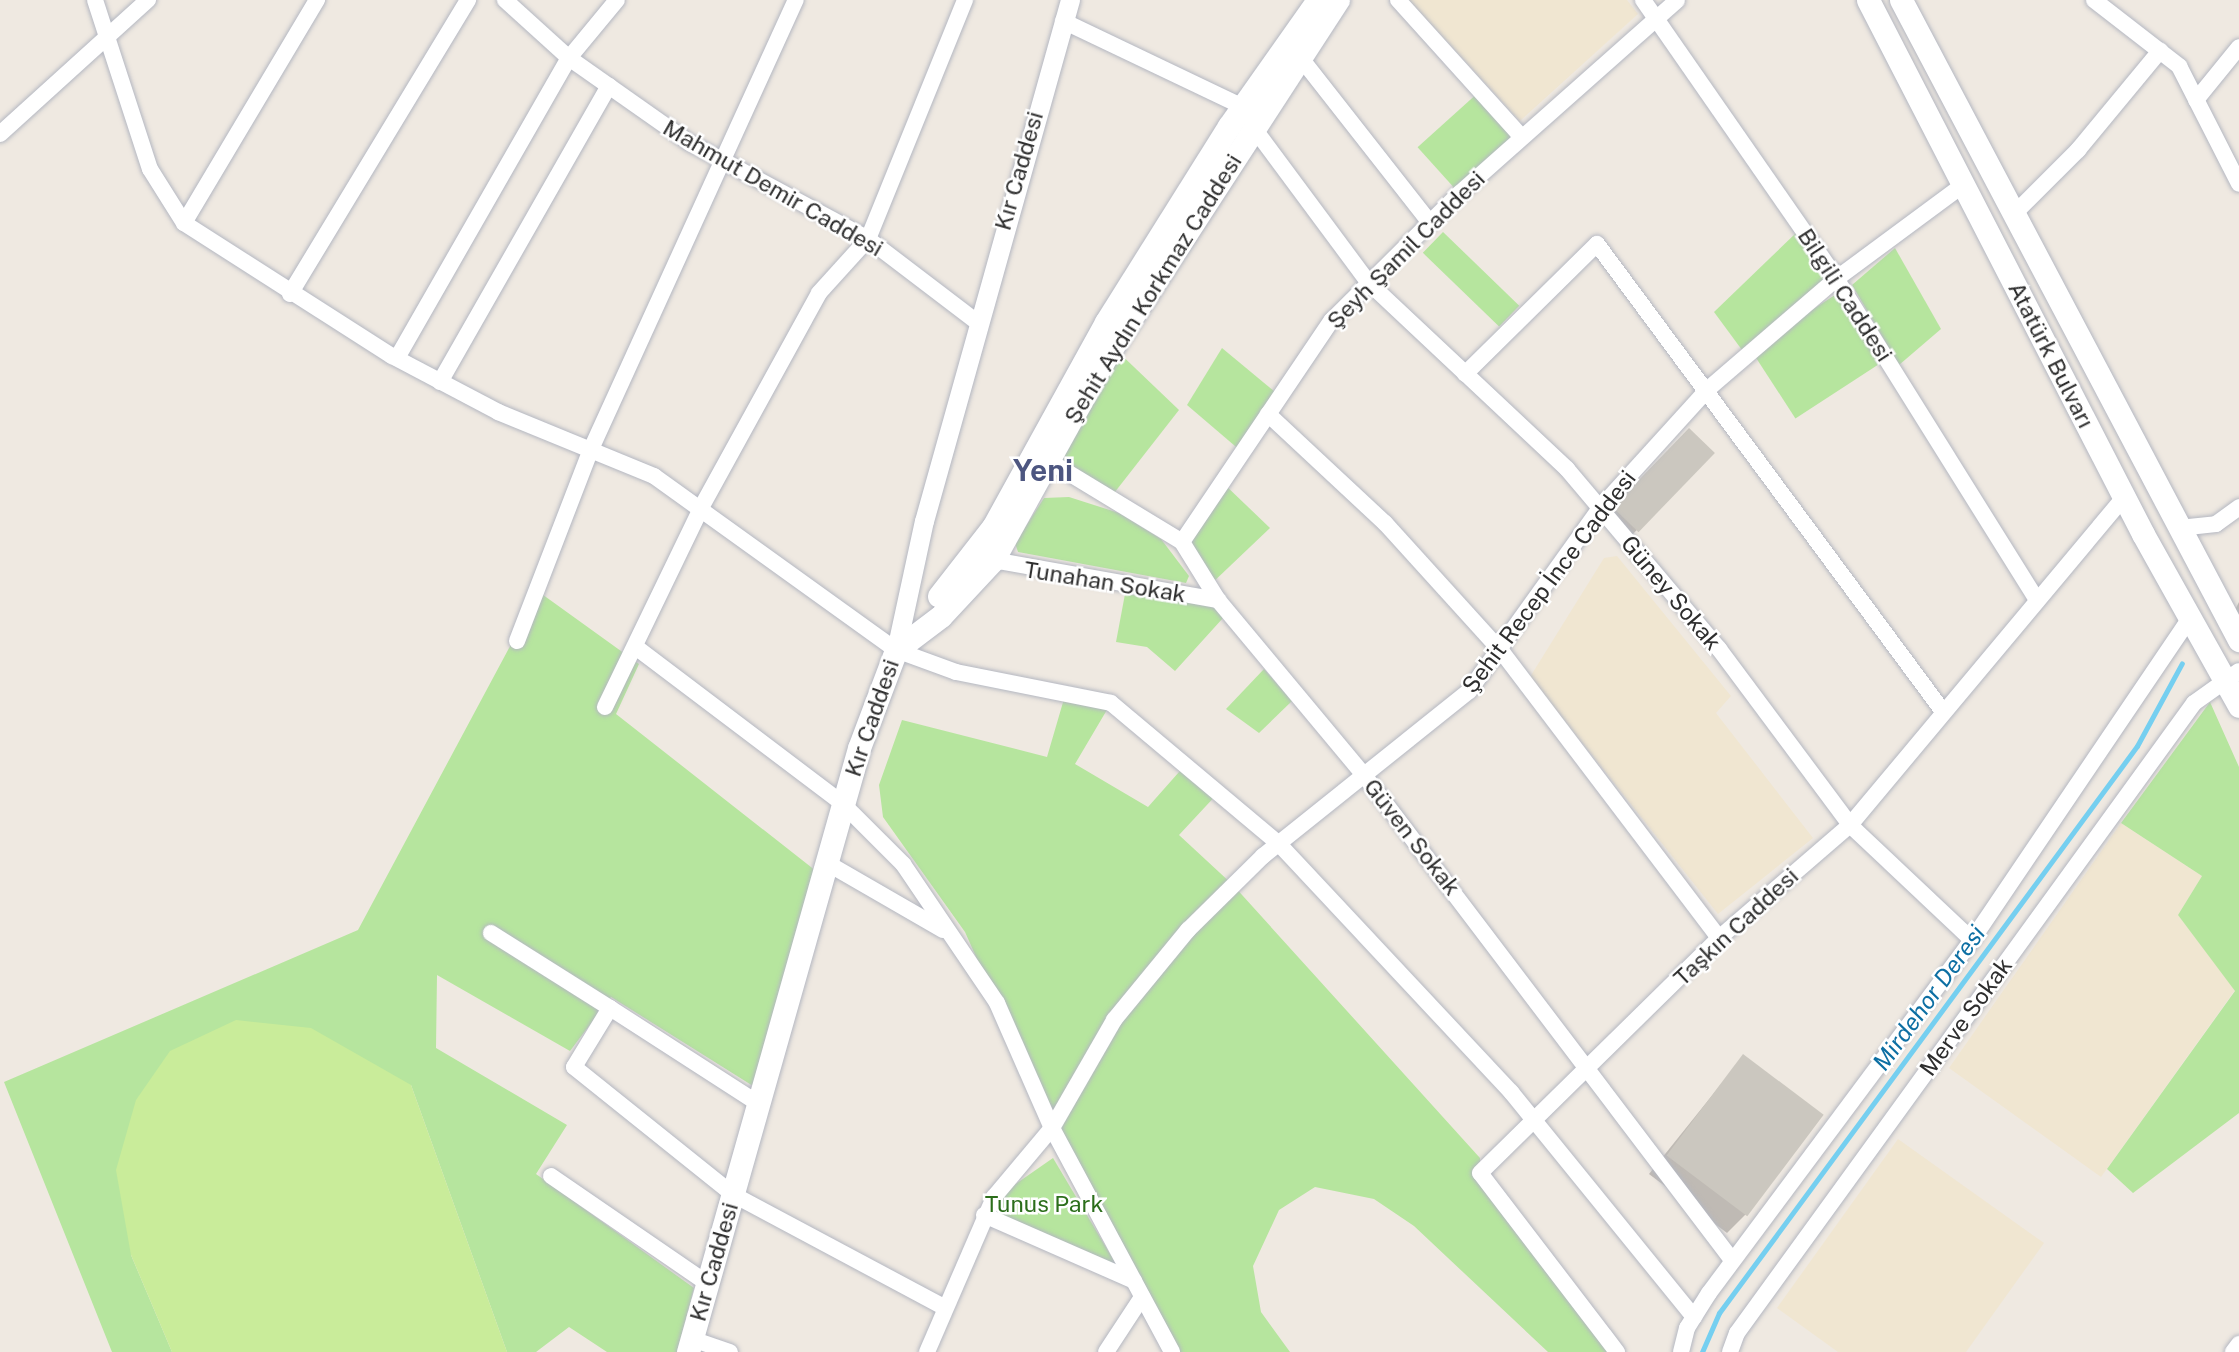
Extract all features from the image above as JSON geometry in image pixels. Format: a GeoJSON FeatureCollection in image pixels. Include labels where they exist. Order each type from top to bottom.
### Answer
{"type":"FeatureCollection","features":[{"type":"Feature","properties":{"kind":"main road","name":"Şehit Aydın Korkmaz Caddesi"},"geometry":{"type":"LineString","coordinates":[[904,643],[941,616],[993,560],[1102,363],[1318,0]]}},
{"type":"Feature","properties":{"kind":"main road","name":"Şehit Aydın Korkmaz Caddesi"},"geometry":{"type":"LineString","coordinates":[[904,643],[993,527],[1106,322],[1248,117],[1300,57],[1338,0]]}},
{"type":"Feature","properties":{"kind":"main road","name":"Atatürk Bulvarı"},"geometry":{"type":"LineString","coordinates":[[1868,0],[2124,497],[2239,706]]}},
{"type":"Feature","properties":{"kind":"main road","name":"Atatürk Bulvarı"},"geometry":{"type":"LineString","coordinates":[[1901,0],[2179,528],[2237,626]]}},
{"type":"Feature","properties":{"kind":"main road","name":"Kır Caddesi"},"geometry":{"type":"LineString","coordinates":[[690,1346],[843,804],[904,643]]}},
{"type":"Feature","properties":{"kind":"street"},"geometry":{"type":"LineString","coordinates":[[95,0],[150,169],[184,223],[290,294],[440,382],[498,412],[592,447],[702,506],[904,643],[956,672],[1111,703],[1279,844],[1536,1121],[1693,1317]]}},
{"type":"Feature","properties":{"kind":"street"},"geometry":{"type":"LineString","coordinates":[[0,134],[107,34],[148,0]]}},
{"type":"Feature","properties":{"kind":"street"},"geometry":{"type":"LineString","coordinates":[[184,223],[317,0]]}},
{"type":"Feature","properties":{"kind":"street"},"geometry":{"type":"LineString","coordinates":[[290,294],[468,0]]}},
{"type":"Feature","properties":{"kind":"street","name":"Mahmut Demir Caddesi"},"geometry":{"type":"LineString","coordinates":[[505,0],[569,58],[609,86],[723,161],[868,239],[977,322]]}},
{"type":"Feature","properties":{"kind":"street"},"geometry":{"type":"LineString","coordinates":[[397,358],[569,58],[617,0]]}},
{"type":"Feature","properties":{"kind":"street"},"geometry":{"type":"LineString","coordinates":[[517,641],[592,447],[796,0]]}},
{"type":"Feature","properties":{"kind":"street"},"geometry":{"type":"LineString","coordinates":[[605,707],[637,648],[702,506],[819,293],[868,239],[965,0]]}},
{"type":"Feature","properties":{"kind":"street","name":"Kır Caddesi"},"geometry":{"type":"LineString","coordinates":[[904,643],[977,322],[1070,0]]}},
{"type":"Feature","properties":{"kind":"street"},"geometry":{"type":"LineString","coordinates":[[1398,0],[1522,137]]}},
{"type":"Feature","properties":{"kind":"street","name":"Bilgili Caddesi"},"geometry":{"type":"LineString","coordinates":[[1643,0],[1836,279],[2036,599]]}},
{"type":"Feature","properties":{"kind":"street","name":"Şeyh Şamil Caddesi"},"geometry":{"type":"LineString","coordinates":[[1182,542],[1332,320],[1522,137],[1677,0]]}},
{"type":"Feature","properties":{"kind":"street"},"geometry":{"type":"LineString","coordinates":[[2094,0],[2179,65],[2239,184]]}},
{"type":"Feature","properties":{"kind":"street"},"geometry":{"type":"LineString","coordinates":[[1063,21],[1248,117]]}},
{"type":"Feature","properties":{"kind":"street"},"geometry":{"type":"LineString","coordinates":[[2196,100],[2239,47]]}},
{"type":"Feature","properties":{"kind":"street"},"geometry":{"type":"LineString","coordinates":[[2014,214],[2078,150],[2160,51]]}},
{"type":"Feature","properties":{"kind":"street"},"geometry":{"type":"LineString","coordinates":[[1300,57],[1430,223]]}},
{"type":"Feature","properties":{"kind":"street"},"geometry":{"type":"LineString","coordinates":[[440,382],[609,86]]}},
{"type":"Feature","properties":{"kind":"street","name":"Güney Sokak"},"geometry":{"type":"LineString","coordinates":[[1248,117],[1369,284],[1465,373],[1600,508],[1719,649],[1850,825],[1972,940]]}},
{"type":"Feature","properties":{"kind":"street","name":"Şehit Recep İnce Caddesi"},"geometry":{"type":"LineString","coordinates":[[927,1352],[984,1215],[1052,1128],[1114,1020],[1188,930],[1279,844],[1367,779],[1469,691],[1502,652],[1600,508],[1708,389],[1836,279],[1963,185]]}},
{"type":"Feature","properties":{"kind":"street"},"geometry":{"type":"LineString","coordinates":[[1465,373],[1597,244],[1708,389],[1942,710]]}},
{"type":"Feature","properties":{"kind":"street"},"geometry":{"type":"LineString","coordinates":[[1268,414],[1385,523],[1502,652],[1719,937]]}},
{"type":"Feature","properties":{"kind":"street","name":"Güven Sokak"},"geometry":{"type":"LineString","coordinates":[[1049,461],[1182,542],[1218,600],[1367,779],[1591,1069],[1732,1260]]}},
{"type":"Feature","properties":{"kind":"street","name":"Taşkın Caddesi"},"geometry":{"type":"LineString","coordinates":[[1617,1352],[1480,1173],[1591,1069],[1719,937],[1850,825],[1942,710],[2124,497]]}},
{"type":"Feature","properties":{"kind":"street"},"geometry":{"type":"LineString","coordinates":[[2179,528],[2216,524],[2239,507]]}},
{"type":"Feature","properties":{"kind":"street","name":"Tunahan Sokak"},"geometry":{"type":"LineString","coordinates":[[993,560],[1218,600]]}},
{"type":"Feature","properties":{"kind":"street"},"geometry":{"type":"LineString","coordinates":[[1681,1352],[1693,1317],[1732,1260],[1972,940],[2191,617]]}},
{"type":"Feature","properties":{"kind":"street"},"geometry":{"type":"LineString","coordinates":[[637,648],[843,804],[903,864],[997,1003],[1052,1128],[1171,1352]]}},
{"type":"Feature","properties":{"kind":"street","name":"Merve Sokak"},"geometry":{"type":"LineString","coordinates":[[1730,1352],[2048,903],[2194,703],[2226,679]]}},
{"type":"Feature","properties":{"kind":"street"},"geometry":{"type":"LineString","coordinates":[[827,863],[948,933]]}},
{"type":"Feature","properties":{"kind":"street"},"geometry":{"type":"LineString","coordinates":[[491,933],[759,1104]]}},
{"type":"Feature","properties":{"kind":"street"},"geometry":{"type":"LineString","coordinates":[[610,1008],[574,1066],[734,1195],[944,1307]]}},
{"type":"Feature","properties":{"kind":"street"},"geometry":{"type":"LineString","coordinates":[[551,1176],[708,1283]]}},
{"type":"Feature","properties":{"kind":"street"},"geometry":{"type":"LineString","coordinates":[[984,1215],[1134,1281]]}},
{"type":"Feature","properties":{"kind":"street"},"geometry":{"type":"LineString","coordinates":[[1106,1352],[1142,1297]]}},
{"type":"Feature","properties":{"kind":"street"},"geometry":{"type":"LineString","coordinates":[[2233,1352],[2239,1344]]}},
{"type":"Feature","properties":{"kind":"street"},"geometry":{"type":"LineString","coordinates":[[690,1346],[730,1352]]}},
{"type":"Feature","properties":{"kind":"shaded area"},"geometry":{"type":"Polygon","coordinates":[[[1409,0],[1627,0],[1638,14],[1520,121],[1409,0]]]}},
{"type":"Feature","properties":{"kind":"shaded area"},"geometry":{"type":"Polygon","coordinates":[[[1617,556],[1731,696],[1716,713],[1813,838],[1718,914],[1530,677],[1604,558],[1617,556]]]}},
{"type":"Feature","properties":{"kind":"shaded area"},"geometry":{"type":"Polygon","coordinates":[[[2121,823],[2202,876],[2178,915],[2235,990],[2101,1177],[1949,1068],[2121,823]]]}},
{"type":"Feature","properties":{"kind":"shaded area"},"geometry":{"type":"Polygon","coordinates":[[[1898,1139],[2044,1243],[1966,1352],[1838,1352],[1777,1308],[1898,1139]]]}},
{"type":"Feature","properties":{"kind":"green space"},"geometry":{"type":"Polygon","coordinates":[[[1480,91],[1521,137],[1459,193],[1418,147],[1480,91]]]}},
{"type":"Feature","properties":{"kind":"green space"},"geometry":{"type":"Polygon","coordinates":[[[1443,232],[1519,306],[1499,326],[1423,253],[1443,232]]]}},
{"type":"Feature","properties":{"kind":"green space"},"geometry":{"type":"Polygon","coordinates":[[[1796,233],[1825,279],[1742,350],[1714,312],[1796,233]]]}},
{"type":"Feature","properties":{"kind":"green space"},"geometry":{"type":"Polygon","coordinates":[[[1895,248],[1941,329],[1899,365],[1852,285],[1895,248]]]}},
{"type":"Feature","properties":{"kind":"green space"},"geometry":{"type":"Polygon","coordinates":[[[1838,293],[1883,362],[1795,418],[1751,350],[1838,293]]]}},
{"type":"Feature","properties":{"kind":"green space"},"geometry":{"type":"Polygon","coordinates":[[[1112,346],[1179,410],[1111,497],[1049,461],[1112,346]]]}},
{"type":"Feature","properties":{"kind":"green space"},"geometry":{"type":"Polygon","coordinates":[[[1222,348],[1280,396],[1242,452],[1187,405],[1222,348]]]}},
{"type":"Feature","properties":{"kind":"green space"},"geometry":{"type":"Polygon","coordinates":[[[1222,482],[1270,528],[1209,586],[1182,542],[1222,482]]]}},
{"type":"Feature","properties":{"kind":"green space"},"geometry":{"type":"Polygon","coordinates":[[[1069,497],[1119,513],[1161,539],[1189,576],[1186,583],[1018,552],[1015,543],[1044,498],[1069,497]]]}},
{"type":"Feature","properties":{"kind":"green space"},"geometry":{"type":"Polygon","coordinates":[[[539,592],[639,664],[616,714],[816,871],[753,1086],[611,997],[570,1051],[437,975],[436,1048],[567,1125],[536,1174],[694,1288],[677,1352],[607,1352],[569,1327],[536,1352],[507,1352],[411,1085],[131,1255],[172,1352],[112,1352],[4,1082],[358,930],[539,592]]]}},
{"type":"Feature","properties":{"kind":"green space"},"geometry":{"type":"Polygon","coordinates":[[[1125,594],[1215,605],[1223,618],[1175,671],[1147,647],[1116,642],[1125,594]]]}},
{"type":"Feature","properties":{"kind":"green space"},"geometry":{"type":"Polygon","coordinates":[[[1264,669],[1292,701],[1259,733],[1226,709],[1264,669]]]}},
{"type":"Feature","properties":{"kind":"green space"},"geometry":{"type":"Polygon","coordinates":[[[1066,692],[1111,703],[1075,764],[1148,807],[1187,763],[1219,792],[1179,835],[1233,885],[1480,1158],[1480,1173],[1617,1352],[1548,1352],[1414,1226],[1374,1199],[1315,1187],[1279,1210],[1253,1266],[1261,1312],[1290,1352],[1170,1352],[1052,1128],[965,932],[883,817],[879,785],[902,720],[1047,757],[1066,692]]]}},
{"type":"Feature","properties":{"kind":"green space"},"geometry":{"type":"Polygon","coordinates":[[[2210,702],[2239,767],[2239,1113],[2133,1193],[2107,1169],[2235,991],[2178,915],[2202,876],[2121,823],[2210,702]]]}},
{"type":"Feature","properties":{"kind":"green space"},"geometry":{"type":"Polygon","coordinates":[[[236,1020],[311,1028],[411,1085],[507,1352],[172,1352],[131,1255],[116,1170],[136,1100],[170,1051],[236,1020]]]}},
{"type":"Feature","properties":{"kind":"green space","name":"Tunus Park"},"geometry":{"type":"Polygon","coordinates":[[[1053,1158],[1122,1274],[990,1214],[1010,1188],[1053,1158]]]}},
{"type":"Feature","properties":{"kind":"building"},"geometry":{"type":"Polygon","coordinates":[[[1689,428],[1715,453],[1638,532],[1613,507],[1689,428]]]}},
{"type":"Feature","properties":{"kind":"building"},"geometry":{"type":"Polygon","coordinates":[[[1743,1054],[1824,1115],[1747,1216],[1667,1155],[1743,1054]]]}},
{"type":"Feature","properties":{"kind":"waterway","name":"Mirdehor Deresi"},"geometry":{"type":"LineString","coordinates":[[1702,1352],[1719,1313],[2137,746],[2182,663]]}},
{"type":"Feature","properties":{"kind":"district","name":"Yeni"},"geometry":{"type":"Point","coordinates":[1043,470]}}]}
